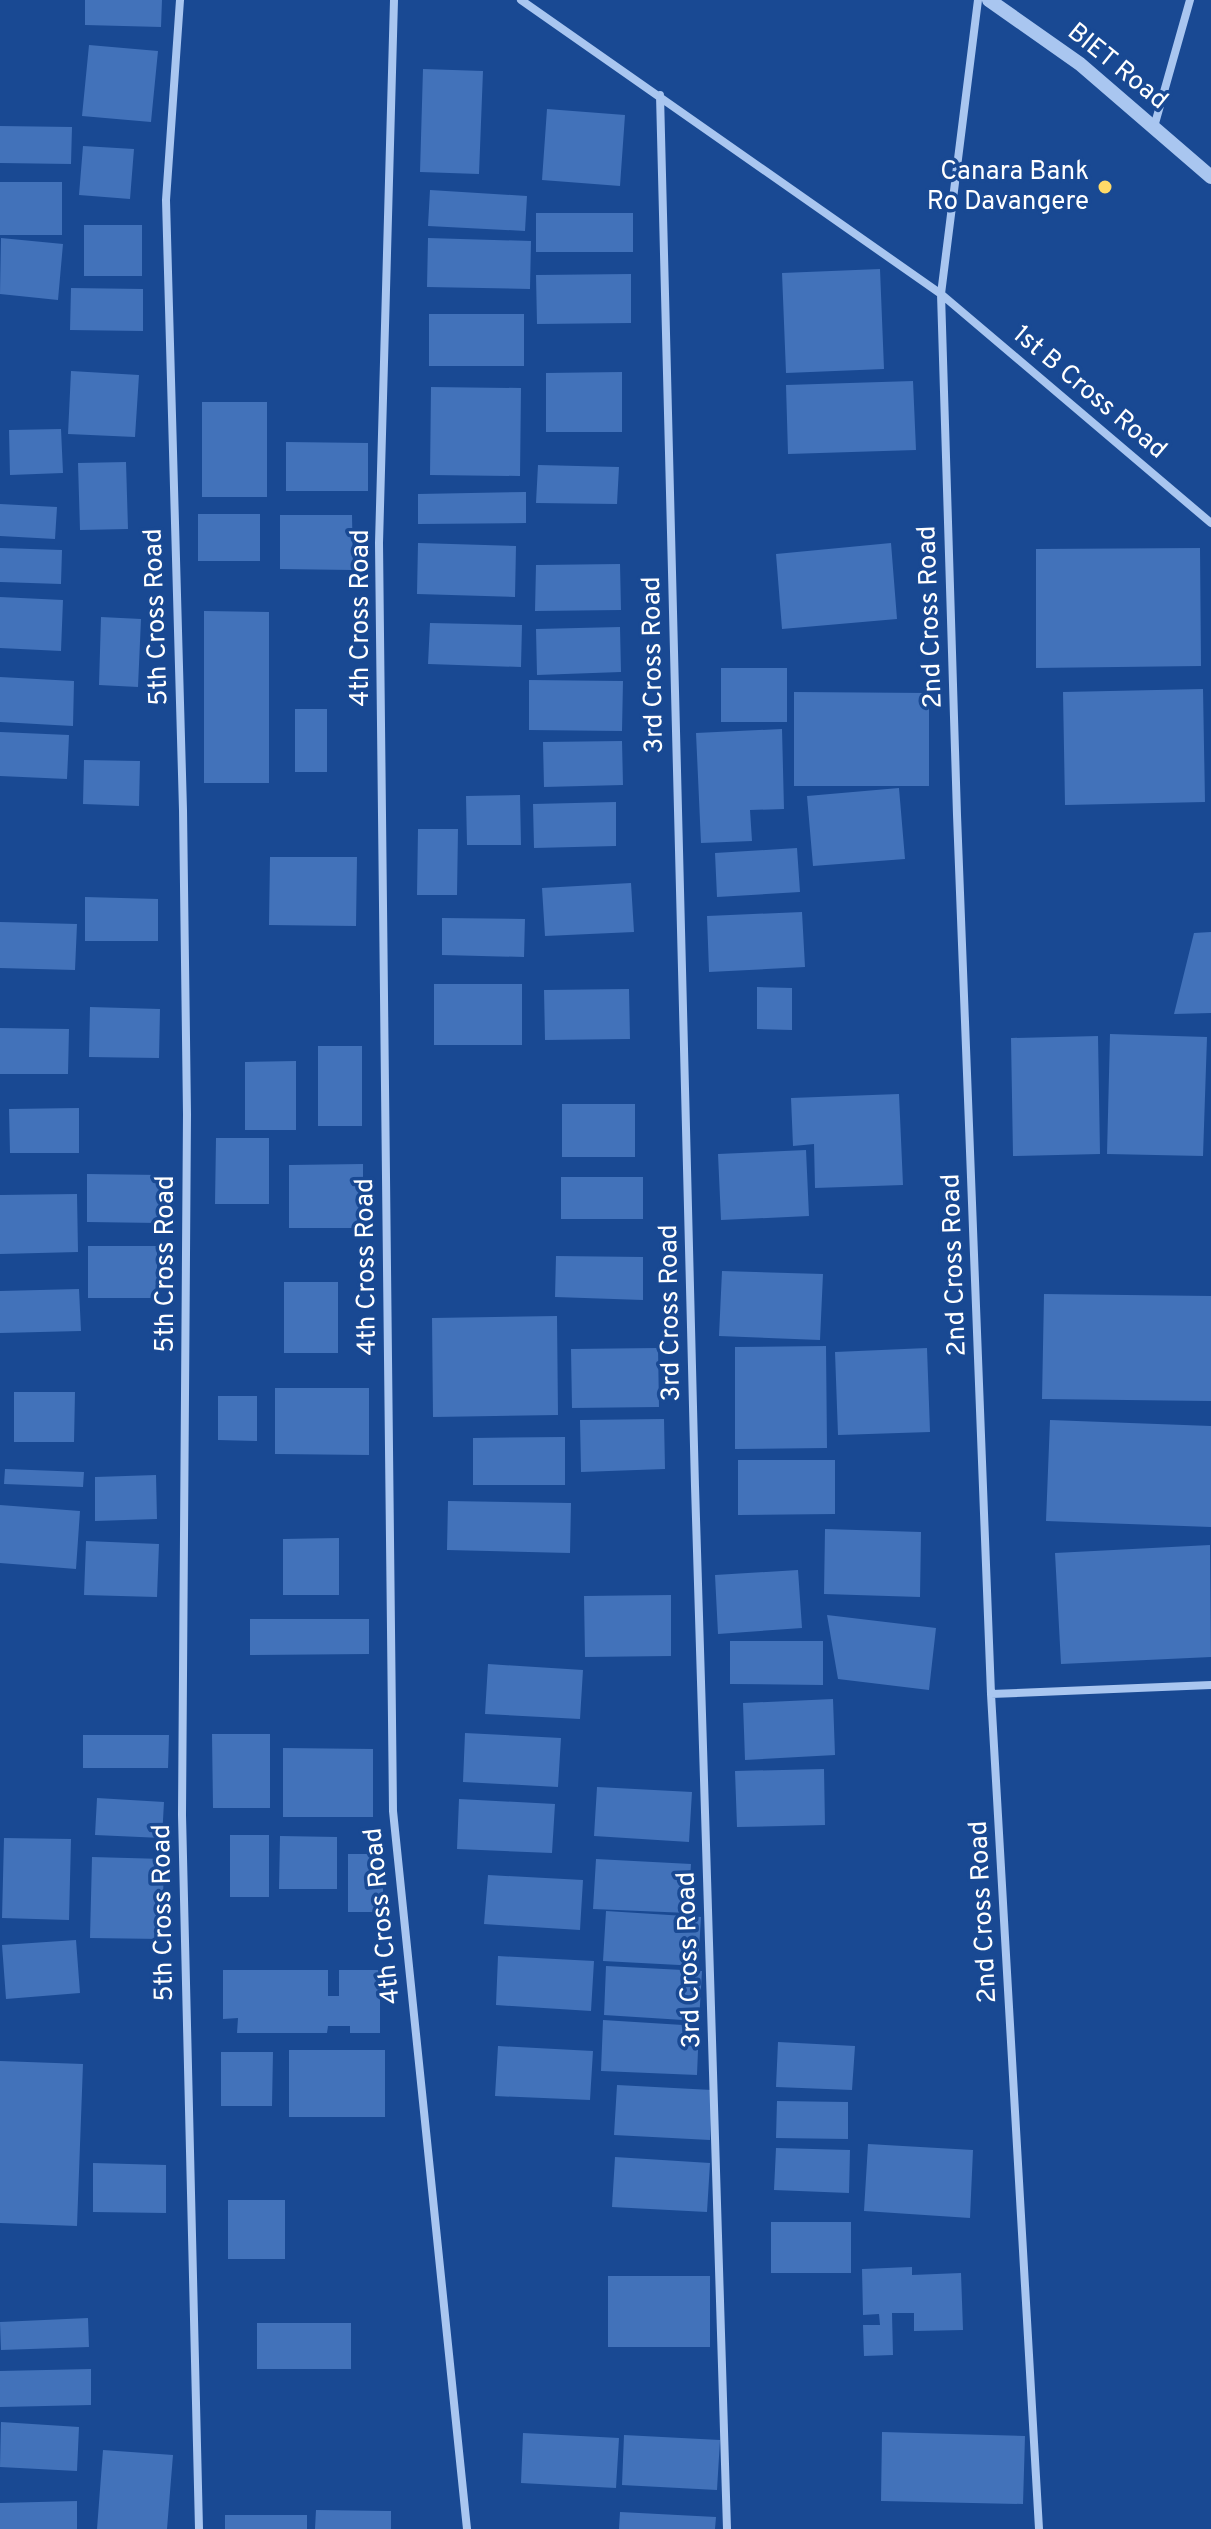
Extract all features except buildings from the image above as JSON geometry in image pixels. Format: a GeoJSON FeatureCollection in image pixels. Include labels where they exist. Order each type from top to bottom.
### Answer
{"type":"FeatureCollection","features":[{"type":"Feature","properties":{"kind":"street","name":"5th Cross Road"},"geometry":{"type":"LineString","coordinates":[[180,0],[166,200],[183,810],[187,1130],[182,1815],[199,2529]]}},
{"type":"Feature","properties":{"kind":"street","name":"4th Cross Road"},"geometry":{"type":"LineString","coordinates":[[394,0],[379,543],[393,1811],[467,2529]]}},
{"type":"Feature","properties":{"kind":"street","name":"1st B Cross Road"},"geometry":{"type":"LineString","coordinates":[[521,0],[941,294],[1211,523]]}},
{"type":"Feature","properties":{"kind":"street","name":"2nd Cross Road"},"geometry":{"type":"LineString","coordinates":[[978,0],[941,294],[991,1694],[1039,2529]]}},
{"type":"Feature","properties":{"kind":"street","name":"BIET Road"},"geometry":{"type":"LineString","coordinates":[[989,0],[1080,64],[1211,177]]}},
{"type":"Feature","properties":{"kind":"street"},"geometry":{"type":"LineString","coordinates":[[1154,127],[1190,0]]}},
{"type":"Feature","properties":{"kind":"street","name":"3rd Cross Road"},"geometry":{"type":"LineString","coordinates":[[660,95],[695,1486],[727,2529]]}},
{"type":"Feature","properties":{"kind":"street"},"geometry":{"type":"LineString","coordinates":[[991,1694],[1211,1685]]}},
{"type":"Feature","properties":{"kind":"place","name":"Canara Bank Ro Davangere"},"geometry":{"type":"Point","coordinates":[1105,187]}}]}
